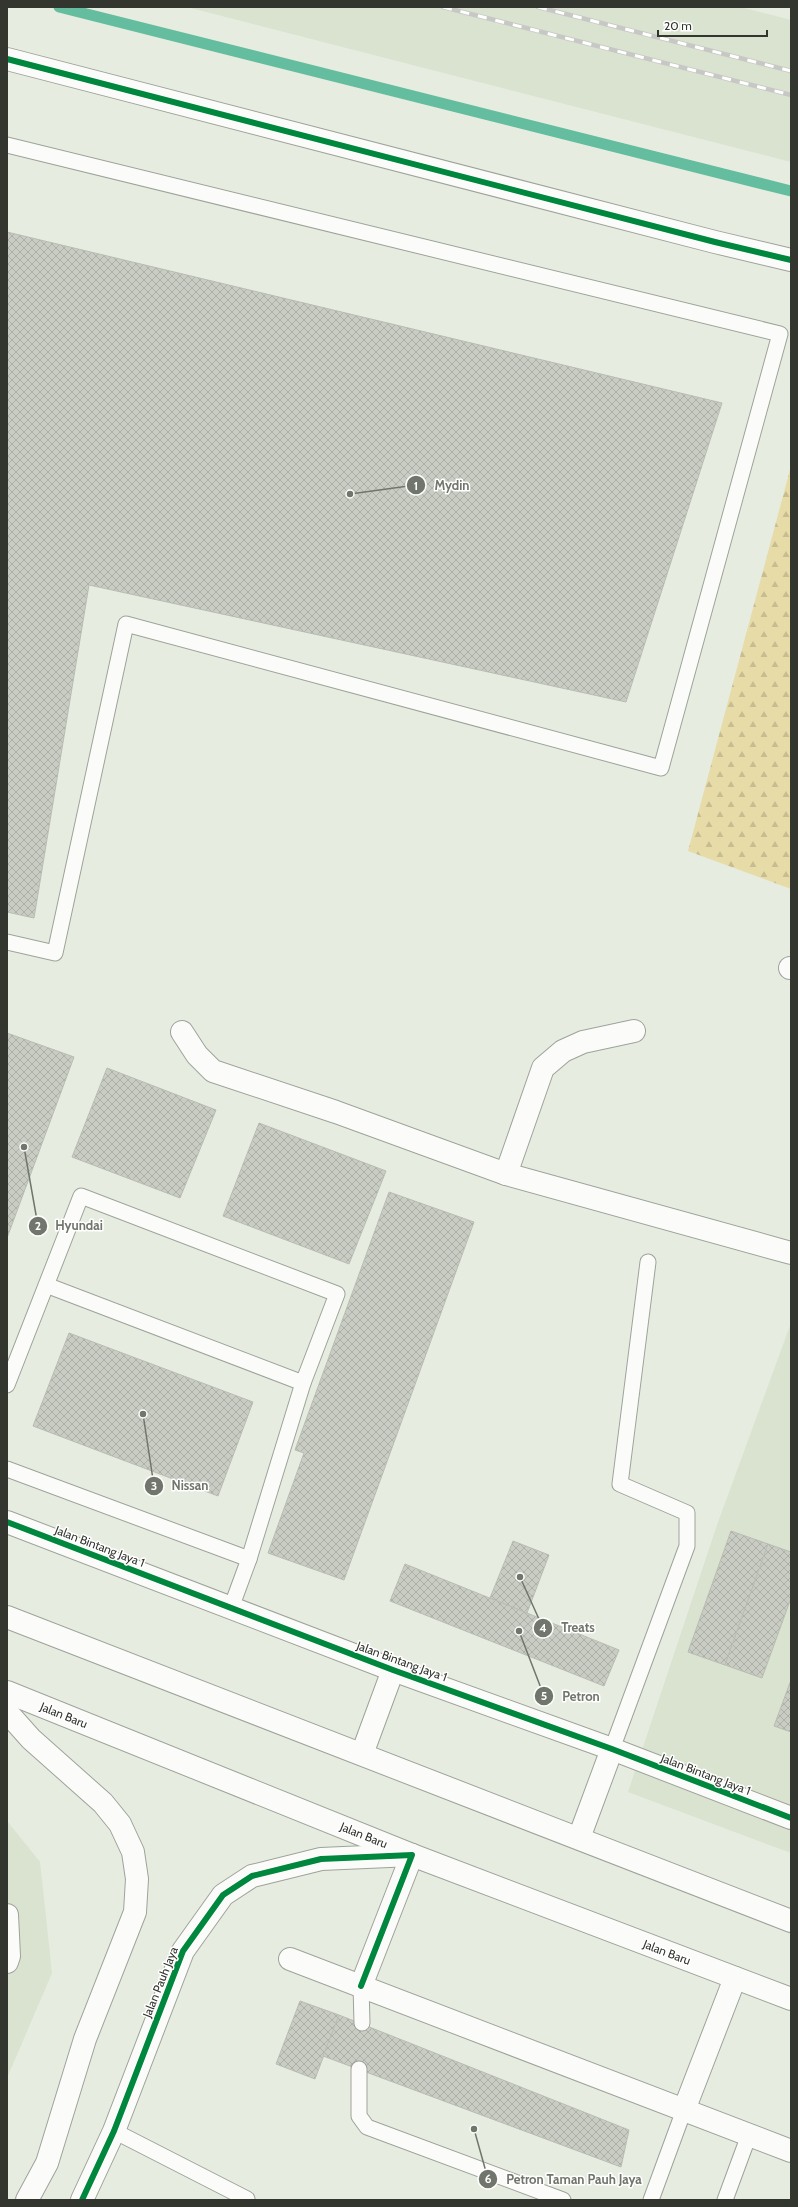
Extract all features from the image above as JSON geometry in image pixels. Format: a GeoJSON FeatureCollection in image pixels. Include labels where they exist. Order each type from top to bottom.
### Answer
{"type":"FeatureCollection","features":[{"type":"Feature","properties":{"kind":"main road"},"geometry":{"type":"LineString","coordinates":[[7,59],[715,242],[791,260]]}},
{"type":"Feature","properties":{"kind":"main road"},"geometry":{"type":"LineString","coordinates":[[506,1174],[543,1068],[563,1051],[584,1042],[634,1031]]}},
{"type":"Feature","properties":{"kind":"main road"},"geometry":{"type":"LineString","coordinates":[[182,1032],[197,1055],[213,1071],[336,1112],[506,1174],[791,1253]]}},
{"type":"Feature","properties":{"kind":"main road","name":"Jalan Bintang Jaya 1"},"geometry":{"type":"LineString","coordinates":[[7,1522],[393,1670],[612,1749],[791,1818]]}},
{"type":"Feature","properties":{"kind":"main road"},"geometry":{"type":"LineString","coordinates":[[7,1617],[791,1921]]}},
{"type":"Feature","properties":{"kind":"main road","name":"Jalan Bintang Jaya 1"},"geometry":{"type":"LineString","coordinates":[[362,1754],[393,1670]]}},
{"type":"Feature","properties":{"kind":"main road","name":"Jalan Baru"},"geometry":{"type":"LineString","coordinates":[[7,1692],[412,1855],[791,1999]]}},
{"type":"Feature","properties":{"kind":"main road"},"geometry":{"type":"LineString","coordinates":[[7,1712],[31,1739],[103,1803],[120,1824],[133,1852],[137,1879],[135,1912],[85,2039],[47,2163],[27,2200]]}},
{"type":"Feature","properties":{"kind":"main road"},"geometry":{"type":"LineString","coordinates":[[578,1838],[612,1749]]}},
{"type":"Feature","properties":{"kind":"main road"},"geometry":{"type":"LineString","coordinates":[[361,1986],[412,1855]]}},
{"type":"Feature","properties":{"kind":"main road","name":"Jalan Pauh Jaya"},"geometry":{"type":"LineString","coordinates":[[82,2200],[114,2131],[183,1951],[223,1895],[252,1876],[321,1858],[412,1855]]}},
{"type":"Feature","properties":{"kind":"main road"},"geometry":{"type":"LineString","coordinates":[[7,1915],[9,1956],[7,1962]]}},
{"type":"Feature","properties":{"kind":"main road"},"geometry":{"type":"LineString","coordinates":[[290,1959],[791,2151]]}},
{"type":"Feature","properties":{"kind":"main road"},"geometry":{"type":"LineString","coordinates":[[684,2110],[736,1978]]}},
{"type":"Feature","properties":{"kind":"lane"},"geometry":{"type":"LineString","coordinates":[[7,145],[780,334],[661,768],[126,624],[55,953],[7,942]]}},
{"type":"Feature","properties":{"kind":"lane"},"geometry":{"type":"LineString","coordinates":[[7,1385],[81,1196],[337,1294],[303,1383],[249,1559],[231,1608]]}},
{"type":"Feature","properties":{"kind":"lane"},"geometry":{"type":"LineString","coordinates":[[612,1749],[687,1546],[688,1513],[620,1484],[648,1262]]}},
{"type":"Feature","properties":{"kind":"lane"},"geometry":{"type":"LineString","coordinates":[[46,1285],[303,1383]]}},
{"type":"Feature","properties":{"kind":"lane"},"geometry":{"type":"LineString","coordinates":[[7,1469],[249,1559]]}},
{"type":"Feature","properties":{"kind":"lane"},"geometry":{"type":"LineString","coordinates":[[361,1986],[362,2023]]}},
{"type":"Feature","properties":{"kind":"lane"},"geometry":{"type":"LineString","coordinates":[[359,2069],[359,2116],[367,2127],[563,2200]]}},
{"type":"Feature","properties":{"kind":"lane"},"geometry":{"type":"LineString","coordinates":[[651,2200],[684,2110]]}},
{"type":"Feature","properties":{"kind":"lane"},"geometry":{"type":"LineString","coordinates":[[114,2131],[247,2199]]}},
{"type":"Feature","properties":{"kind":"lane"},"geometry":{"type":"LineString","coordinates":[[725,2200],[749,2135]]}},
{"type":"Feature","properties":{"kind":"shaded area"},"geometry":{"type":"Polygon","coordinates":[[[187,7],[740,7],[791,20],[791,162],[187,7]]]}},
{"type":"Feature","properties":{"kind":"shaded area"},"geometry":{"type":"Polygon","coordinates":[[[791,1323],[791,1853],[628,1792],[717,1525],[791,1323]]]}},
{"type":"Feature","properties":{"kind":"shaded area"},"geometry":{"type":"Polygon","coordinates":[[[7,1821],[40,1862],[52,1973],[7,2078],[7,1821]]]}},
{"type":"Feature","properties":{"kind":"green space"},"geometry":{"type":"Polygon","coordinates":[[[791,466],[791,889],[688,851],[791,466]]]}},
{"type":"Feature","properties":{"kind":"building"},"geometry":{"type":"Polygon","coordinates":[[[7,232],[722,403],[626,702],[89,585],[34,918],[7,912],[7,232]]]}},
{"type":"Feature","properties":{"kind":"building"},"geometry":{"type":"Polygon","coordinates":[[[7,1033],[74,1057],[7,1238],[7,1033]]]}},
{"type":"Feature","properties":{"kind":"building"},"geometry":{"type":"Polygon","coordinates":[[[107,1068],[216,1110],[180,1198],[72,1157],[107,1068]]]}},
{"type":"Feature","properties":{"kind":"building"},"geometry":{"type":"Polygon","coordinates":[[[259,1123],[386,1171],[349,1264],[223,1216],[259,1123]]]}},
{"type":"Feature","properties":{"kind":"building"},"geometry":{"type":"Polygon","coordinates":[[[389,1192],[474,1222],[344,1580],[268,1553],[304,1453],[295,1450],[389,1192]]]}},
{"type":"Feature","properties":{"kind":"building"},"geometry":{"type":"Polygon","coordinates":[[[69,1333],[253,1402],[218,1496],[33,1426],[69,1333]]]}},
{"type":"Feature","properties":{"kind":"building"},"geometry":{"type":"Polygon","coordinates":[[[731,1531],[768,1544],[725,1665],[688,1652],[731,1531]]]}},
{"type":"Feature","properties":{"kind":"building"},"geometry":{"type":"Polygon","coordinates":[[[513,1541],[549,1555],[527,1613],[490,1598],[513,1541]]]}},
{"type":"Feature","properties":{"kind":"building"},"geometry":{"type":"Polygon","coordinates":[[[768,1544],[791,1552],[791,1598],[762,1678],[725,1665],[768,1544]]]}},
{"type":"Feature","properties":{"kind":"building"},"geometry":{"type":"Polygon","coordinates":[[[405,1564],[619,1650],[604,1686],[390,1601],[405,1564]]]}},
{"type":"Feature","properties":{"kind":"building"},"geometry":{"type":"Polygon","coordinates":[[[791,1680],[791,1732],[774,1726],[791,1680]]]}},
{"type":"Feature","properties":{"kind":"building"},"geometry":{"type":"Polygon","coordinates":[[[300,2001],[339,2015],[315,2079],[276,2064],[300,2001]]]}},
{"type":"Feature","properties":{"kind":"building"},"geometry":{"type":"Polygon","coordinates":[[[339,2015],[629,2130],[621,2167],[323,2056],[339,2015]]]}},
{"type":"Feature","properties":{"kind":"waterway"},"geometry":{"type":"LineString","coordinates":[[59,7],[791,191]]}},
{"type":"Feature","properties":{"kind":"railway"},"geometry":{"type":"LineString","coordinates":[[443,7],[791,95]]}},
{"type":"Feature","properties":{"kind":"railway"},"geometry":{"type":"LineString","coordinates":[[538,7],[791,71]]}},
{"type":"Feature","properties":{"kind":"cycle path"},"geometry":{"type":"LineString","coordinates":[[7,59],[715,242],[791,260]]}},
{"type":"Feature","properties":{"kind":"cycle path"},"geometry":{"type":"LineString","coordinates":[[7,1522],[393,1670],[612,1749],[791,1818]]}},
{"type":"Feature","properties":{"kind":"cycle path"},"geometry":{"type":"LineString","coordinates":[[82,2200],[114,2131],[183,1951],[223,1895],[252,1876],[321,1859],[412,1855],[361,1986]]}},
{"type":"Feature","properties":{"kind":"place","name":"Mydin"},"geometry":{"type":"Point","coordinates":[350,494]}},
{"type":"Feature","properties":{"kind":"place","name":"Hyundai"},"geometry":{"type":"Point","coordinates":[24,1147]}},
{"type":"Feature","properties":{"kind":"place","name":"Nissan"},"geometry":{"type":"Point","coordinates":[143,1414]}},
{"type":"Feature","properties":{"kind":"place","name":"Treats"},"geometry":{"type":"Point","coordinates":[520,1577]}},
{"type":"Feature","properties":{"kind":"place","name":"Petron"},"geometry":{"type":"Point","coordinates":[519,1631]}},
{"type":"Feature","properties":{"kind":"place","name":"Petron Taman Pauh Jaya"},"geometry":{"type":"Point","coordinates":[474,2129]}}]}
